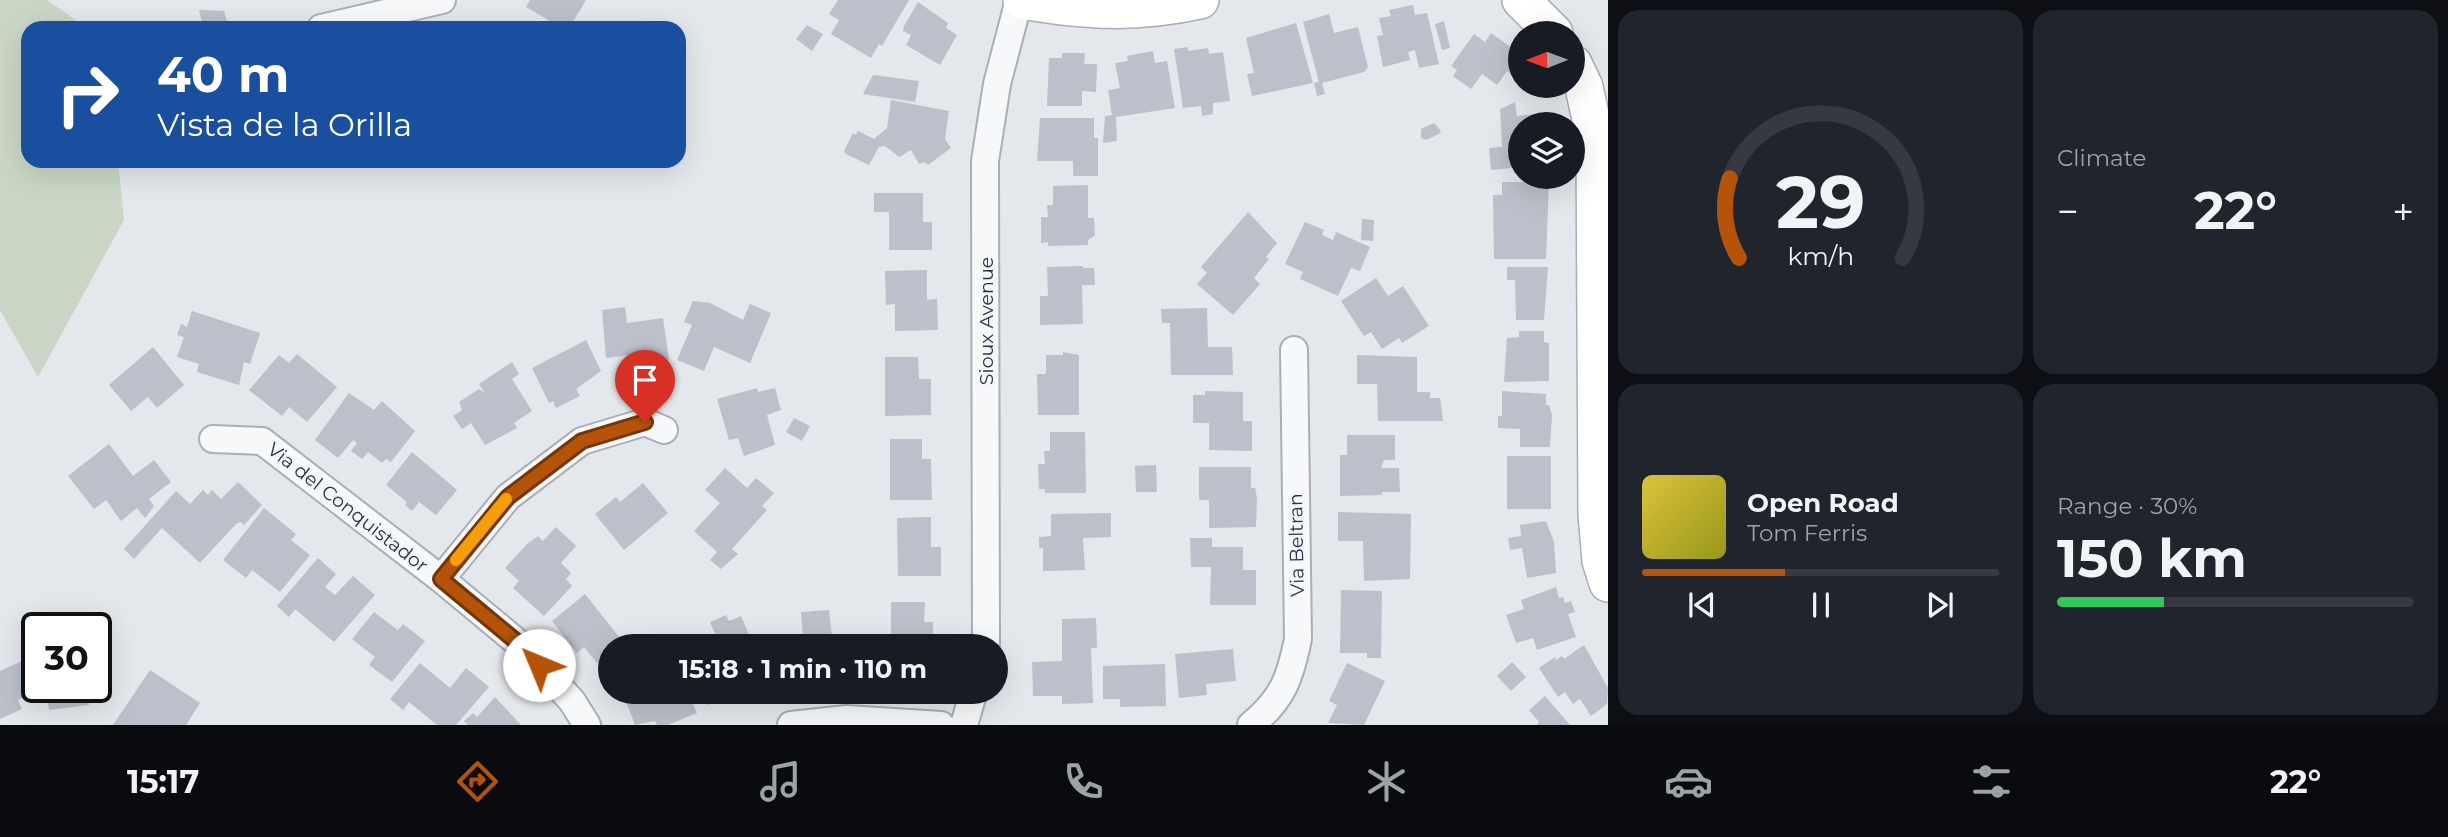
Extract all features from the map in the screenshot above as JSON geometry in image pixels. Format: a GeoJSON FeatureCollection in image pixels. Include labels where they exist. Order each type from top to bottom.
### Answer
{"type":"FeatureCollection","features":[{"type":"Feature","properties":{"kind":"street"},"geometry":{"type":"LineString","coordinates":[[351,21],[442,0]]}},
{"type":"Feature","properties":{"kind":"street"},"geometry":{"type":"LineString","coordinates":[[1020,0],[1082,10],[1123,11],[1200,0]]}},
{"type":"Feature","properties":{"kind":"street","name":"Sioux Avenue"},"geometry":{"type":"LineString","coordinates":[[986,634],[985,161],[997,84],[1020,0]]}},
{"type":"Feature","properties":{"kind":"street"},"geometry":{"type":"LineString","coordinates":[[1521,0],[1542,21]]}},
{"type":"Feature","properties":{"kind":"street"},"geometry":{"type":"LineString","coordinates":[[1586,96],[1602,169],[1597,514],[1601,561],[1608,583]]}},
{"type":"Feature","properties":{"kind":"street","name":"Via Beltran"},"geometry":{"type":"LineString","coordinates":[[1251,725],[1273,708],[1290,675],[1298,639],[1294,350]]}},
{"type":"Feature","properties":{"kind":"street"},"geometry":{"type":"LineString","coordinates":[[441,579],[508,497],[582,441],[645,422],[664,430]]}},
{"type":"Feature","properties":{"kind":"street","name":"Via del Conquistador"},"geometry":{"type":"LineString","coordinates":[[213,439],[262,441],[441,579],[523,647],[572,701],[587,725]]}},
{"type":"Feature","properties":{"kind":"street"},"geometry":{"type":"LineString","coordinates":[[964,725],[970,704]]}},
{"type":"Feature","properties":{"kind":"street"},"geometry":{"type":"LineString","coordinates":[[791,725],[847,719],[941,725]]}},
{"type":"Feature","properties":{"kind":"green space"},"geometry":{"type":"Polygon","coordinates":[[[0,0],[47,0],[77,21],[21,21],[21,168],[119,168],[124,220],[38,377],[0,310],[0,0]]]}},
{"type":"Feature","properties":{"kind":"building"},"geometry":{"type":"Polygon","coordinates":[[[530,0],[586,0],[573,21],[550,21],[526,7],[530,0]]]}},
{"type":"Feature","properties":{"kind":"building"},"geometry":{"type":"Polygon","coordinates":[[[838,0],[909,0],[882,46],[879,44],[871,58],[831,34],[839,20],[829,14],[838,0]]]}},
{"type":"Feature","properties":{"kind":"building"},"geometry":{"type":"Polygon","coordinates":[[[918,2],[948,23],[946,28],[957,35],[940,65],[906,45],[911,35],[903,31],[904,26],[918,2]]]}},
{"type":"Feature","properties":{"kind":"building"},"geometry":{"type":"Polygon","coordinates":[[[1413,5],[1415,15],[1427,13],[1439,64],[1419,68],[1415,50],[1408,52],[1410,60],[1383,67],[1377,36],[1383,35],[1379,18],[1391,16],[1389,10],[1413,5]]]}},
{"type":"Feature","properties":{"kind":"building"},"geometry":{"type":"Polygon","coordinates":[[[199,10],[224,11],[227,21],[202,21],[199,10]]]}},
{"type":"Feature","properties":{"kind":"building"},"geometry":{"type":"Polygon","coordinates":[[[1329,14],[1334,33],[1358,27],[1368,67],[1364,72],[1322,83],[1325,94],[1317,96],[1314,83],[1319,82],[1303,22],[1329,14]]]}},
{"type":"Feature","properties":{"kind":"building"},"geometry":{"type":"Polygon","coordinates":[[[1444,21],[1450,48],[1442,50],[1435,24],[1444,21]]]}},
{"type":"Feature","properties":{"kind":"building"},"geometry":{"type":"Polygon","coordinates":[[[1296,23],[1313,83],[1252,96],[1247,74],[1254,73],[1246,38],[1296,23]]]}},
{"type":"Feature","properties":{"kind":"building"},"geometry":{"type":"Polygon","coordinates":[[[807,25],[823,34],[812,51],[796,39],[807,25]]]}},
{"type":"Feature","properties":{"kind":"building"},"geometry":{"type":"Polygon","coordinates":[[[1491,33],[1508,45],[1508,72],[1497,85],[1482,74],[1471,89],[1453,76],[1457,70],[1451,66],[1474,34],[1485,42],[1491,33]]]}},
{"type":"Feature","properties":{"kind":"building"},"geometry":{"type":"Polygon","coordinates":[[[1188,47],[1188,51],[1208,48],[1209,54],[1223,52],[1230,101],[1213,103],[1213,114],[1202,116],[1201,106],[1183,108],[1174,49],[1188,47]]]}},
{"type":"Feature","properties":{"kind":"building"},"geometry":{"type":"Polygon","coordinates":[[[1153,51],[1155,63],[1167,61],[1175,108],[1116,117],[1117,141],[1103,143],[1105,116],[1112,115],[1108,90],[1120,88],[1115,63],[1128,61],[1127,56],[1153,51]]]}},
{"type":"Feature","properties":{"kind":"building"},"geometry":{"type":"Polygon","coordinates":[[[1062,53],[1085,53],[1084,64],[1097,64],[1096,92],[1082,91],[1082,106],[1047,106],[1049,58],[1062,58],[1062,53]]]}},
{"type":"Feature","properties":{"kind":"building"},"geometry":{"type":"Polygon","coordinates":[[[873,75],[919,81],[915,102],[863,94],[873,75]]]}},
{"type":"Feature","properties":{"kind":"building"},"geometry":{"type":"Polygon","coordinates":[[[891,100],[949,111],[945,139],[951,148],[928,165],[924,162],[919,164],[911,150],[899,157],[885,146],[879,147],[869,165],[846,154],[844,151],[853,133],[856,135],[858,131],[874,139],[887,128],[891,100]]]}},
{"type":"Feature","properties":{"kind":"building"},"geometry":{"type":"Polygon","coordinates":[[[1515,102],[1516,112],[1508,112],[1508,168],[1491,170],[1489,148],[1502,147],[1500,109],[1515,102]]]}},
{"type":"Feature","properties":{"kind":"building"},"geometry":{"type":"Polygon","coordinates":[[[1040,118],[1094,118],[1094,138],[1098,138],[1098,176],[1073,176],[1073,161],[1037,161],[1040,118]]]}},
{"type":"Feature","properties":{"kind":"building"},"geometry":{"type":"Polygon","coordinates":[[[1434,123],[1441,131],[1439,134],[1426,140],[1421,138],[1421,129],[1434,123]]]}},
{"type":"Feature","properties":{"kind":"building"},"geometry":{"type":"Polygon","coordinates":[[[1502,182],[1508,182],[1508,189],[1549,189],[1546,259],[1494,259],[1493,195],[1502,195],[1502,182]]]}},
{"type":"Feature","properties":{"kind":"building"},"geometry":{"type":"Polygon","coordinates":[[[1088,185],[1088,218],[1094,218],[1095,235],[1088,240],[1088,245],[1048,246],[1048,242],[1041,243],[1041,217],[1048,217],[1047,205],[1053,205],[1053,186],[1088,185]]]}},
{"type":"Feature","properties":{"kind":"building"},"geometry":{"type":"Polygon","coordinates":[[[874,193],[923,193],[923,222],[932,222],[932,250],[889,250],[889,212],[874,212],[874,193]]]}},
{"type":"Feature","properties":{"kind":"building"},"geometry":{"type":"Polygon","coordinates":[[[1248,212],[1277,243],[1266,257],[1269,259],[1254,278],[1260,284],[1233,315],[1197,284],[1207,273],[1201,267],[1248,212]]]}},
{"type":"Feature","properties":{"kind":"building"},"geometry":{"type":"Polygon","coordinates":[[[1362,219],[1374,220],[1373,241],[1361,240],[1362,219]]]}},
{"type":"Feature","properties":{"kind":"building"},"geometry":{"type":"Polygon","coordinates":[[[1305,222],[1324,230],[1322,235],[1333,240],[1336,232],[1370,247],[1360,271],[1351,268],[1338,296],[1300,279],[1303,272],[1285,264],[1305,222]]]}},
{"type":"Feature","properties":{"kind":"building"},"geometry":{"type":"Polygon","coordinates":[[[1047,267],[1094,268],[1095,285],[1082,285],[1083,324],[1040,325],[1040,296],[1048,296],[1047,267]]]}},
{"type":"Feature","properties":{"kind":"building"},"geometry":{"type":"Polygon","coordinates":[[[1507,267],[1548,267],[1544,320],[1516,320],[1515,280],[1507,280],[1507,267]]]}},
{"type":"Feature","properties":{"kind":"building"},"geometry":{"type":"Polygon","coordinates":[[[927,270],[927,300],[937,299],[938,330],[895,331],[895,304],[886,305],[885,271],[927,270]]]}},
{"type":"Feature","properties":{"kind":"building"},"geometry":{"type":"Polygon","coordinates":[[[1376,278],[1388,296],[1403,286],[1429,326],[1402,343],[1399,338],[1382,349],[1371,332],[1364,336],[1341,301],[1376,278]]]}},
{"type":"Feature","properties":{"kind":"building"},"geometry":{"type":"Polygon","coordinates":[[[693,301],[710,303],[743,320],[750,304],[771,313],[750,363],[714,347],[704,371],[677,360],[692,325],[684,322],[693,301]]]}},
{"type":"Feature","properties":{"kind":"building"},"geometry":{"type":"Polygon","coordinates":[[[625,307],[627,323],[663,318],[669,359],[629,365],[628,355],[606,358],[602,310],[625,307]]]}},
{"type":"Feature","properties":{"kind":"building"},"geometry":{"type":"Polygon","coordinates":[[[1207,308],[1208,347],[1232,347],[1233,375],[1171,375],[1170,323],[1162,323],[1161,309],[1207,308]]]}},
{"type":"Feature","properties":{"kind":"building"},"geometry":{"type":"Polygon","coordinates":[[[192,311],[260,333],[250,364],[244,362],[239,385],[197,372],[199,364],[177,357],[184,337],[177,335],[181,324],[187,327],[192,311]]]}},
{"type":"Feature","properties":{"kind":"building"},"geometry":{"type":"Polygon","coordinates":[[[1519,331],[1544,331],[1544,342],[1549,343],[1549,381],[1504,382],[1507,338],[1519,337],[1519,331]]]}},
{"type":"Feature","properties":{"kind":"building"},"geometry":{"type":"Polygon","coordinates":[[[586,340],[601,371],[576,389],[580,396],[556,408],[553,401],[549,403],[532,368],[586,340]]]}},
{"type":"Feature","properties":{"kind":"building"},"geometry":{"type":"Polygon","coordinates":[[[153,347],[184,385],[157,408],[148,397],[131,411],[109,385],[153,347]]]}},
{"type":"Feature","properties":{"kind":"building"},"geometry":{"type":"Polygon","coordinates":[[[1063,352],[1079,355],[1079,415],[1038,415],[1037,374],[1046,374],[1046,355],[1063,355],[1063,352]]]}},
{"type":"Feature","properties":{"kind":"building"},"geometry":{"type":"Polygon","coordinates":[[[297,354],[337,387],[307,422],[289,407],[282,416],[249,390],[279,355],[289,363],[297,354]]]}},
{"type":"Feature","properties":{"kind":"building"},"geometry":{"type":"Polygon","coordinates":[[[1357,355],[1417,357],[1417,392],[1430,392],[1430,398],[1440,398],[1443,421],[1378,421],[1377,384],[1357,384],[1357,355]]]}},
{"type":"Feature","properties":{"kind":"building"},"geometry":{"type":"Polygon","coordinates":[[[885,357],[918,357],[919,379],[931,379],[931,415],[885,416],[885,357]]]}},
{"type":"Feature","properties":{"kind":"building"},"geometry":{"type":"Polygon","coordinates":[[[512,362],[519,374],[512,379],[532,411],[514,423],[517,428],[485,445],[471,423],[462,429],[453,416],[462,410],[459,402],[479,389],[485,393],[479,384],[512,362]]]}},
{"type":"Feature","properties":{"kind":"building"},"geometry":{"type":"Polygon","coordinates":[[[757,388],[758,392],[775,388],[781,410],[767,415],[775,445],[744,456],[738,438],[729,440],[717,399],[757,388]]]}},
{"type":"Feature","properties":{"kind":"building"},"geometry":{"type":"Polygon","coordinates":[[[1205,391],[1243,392],[1243,421],[1252,421],[1252,451],[1209,450],[1209,423],[1193,423],[1193,395],[1205,395],[1205,391]]]}},
{"type":"Feature","properties":{"kind":"building"},"geometry":{"type":"Polygon","coordinates":[[[1502,391],[1546,394],[1546,405],[1549,405],[1552,415],[1550,447],[1520,447],[1520,429],[1498,428],[1498,416],[1502,416],[1502,391]]]}},
{"type":"Feature","properties":{"kind":"building"},"geometry":{"type":"Polygon","coordinates":[[[349,393],[374,410],[382,401],[415,431],[391,462],[386,459],[382,463],[368,452],[362,459],[351,451],[357,443],[353,440],[338,458],[315,440],[349,393]]]}},
{"type":"Feature","properties":{"kind":"building"},"geometry":{"type":"Polygon","coordinates":[[[794,418],[810,426],[802,441],[786,432],[794,418]]]}},
{"type":"Feature","properties":{"kind":"building"},"geometry":{"type":"Polygon","coordinates":[[[1050,432],[1085,432],[1086,493],[1045,493],[1045,489],[1039,489],[1038,464],[1045,464],[1044,451],[1050,451],[1050,432]]]}},
{"type":"Feature","properties":{"kind":"building"},"geometry":{"type":"Polygon","coordinates":[[[1347,435],[1395,435],[1395,460],[1384,460],[1381,468],[1399,468],[1400,492],[1340,496],[1340,455],[1347,455],[1347,435]]]}},
{"type":"Feature","properties":{"kind":"building"},"geometry":{"type":"Polygon","coordinates":[[[890,439],[922,439],[922,459],[931,459],[932,500],[890,500],[890,439]]]}},
{"type":"Feature","properties":{"kind":"building"},"geometry":{"type":"Polygon","coordinates":[[[109,444],[133,476],[154,460],[171,482],[149,499],[154,506],[145,518],[137,508],[121,521],[106,500],[94,509],[68,476],[109,444]]]}},
{"type":"Feature","properties":{"kind":"building"},"geometry":{"type":"Polygon","coordinates":[[[412,452],[457,490],[436,515],[419,502],[412,511],[405,505],[407,502],[386,485],[412,452]]]}},
{"type":"Feature","properties":{"kind":"building"},"geometry":{"type":"Polygon","coordinates":[[[1507,456],[1551,456],[1551,509],[1507,509],[1507,456]]]}},
{"type":"Feature","properties":{"kind":"building"},"geometry":{"type":"Polygon","coordinates":[[[1156,465],[1157,492],[1136,492],[1135,466],[1156,465]]]}},
{"type":"Feature","properties":{"kind":"building"},"geometry":{"type":"Polygon","coordinates":[[[1199,467],[1251,467],[1251,488],[1255,488],[1257,498],[1256,527],[1209,528],[1209,500],[1199,500],[1199,467]]]}},
{"type":"Feature","properties":{"kind":"building"},"geometry":{"type":"Polygon","coordinates":[[[725,468],[747,488],[756,478],[774,493],[762,506],[767,510],[732,549],[738,554],[721,569],[710,560],[717,552],[694,531],[720,503],[705,490],[725,468]]]}},
{"type":"Feature","properties":{"kind":"building"},"geometry":{"type":"Polygon","coordinates":[[[238,482],[262,505],[244,525],[241,522],[236,524],[200,563],[162,528],[134,559],[124,549],[176,491],[190,504],[203,490],[208,495],[212,490],[221,499],[238,482]]]}},
{"type":"Feature","properties":{"kind":"building"},"geometry":{"type":"Polygon","coordinates":[[[643,483],[668,513],[624,550],[595,514],[616,497],[620,502],[643,483]]]}},
{"type":"Feature","properties":{"kind":"building"},"geometry":{"type":"Polygon","coordinates":[[[264,508],[296,534],[291,540],[310,555],[280,592],[252,570],[246,578],[223,560],[264,508]]]}},
{"type":"Feature","properties":{"kind":"building"},"geometry":{"type":"Polygon","coordinates":[[[1338,512],[1411,514],[1410,579],[1364,581],[1363,541],[1338,541],[1338,512]]]}},
{"type":"Feature","properties":{"kind":"building"},"geometry":{"type":"Polygon","coordinates":[[[1111,513],[1111,537],[1083,538],[1085,570],[1043,571],[1043,548],[1039,548],[1039,537],[1051,536],[1051,514],[1111,513]]]}},
{"type":"Feature","properties":{"kind":"building"},"geometry":{"type":"Polygon","coordinates":[[[931,517],[931,547],[941,547],[941,576],[898,576],[897,518],[931,517]]]}},
{"type":"Feature","properties":{"kind":"building"},"geometry":{"type":"Polygon","coordinates":[[[1546,521],[1554,542],[1556,573],[1527,578],[1522,548],[1510,550],[1508,538],[1521,536],[1520,525],[1546,521]]]}},
{"type":"Feature","properties":{"kind":"building"},"geometry":{"type":"Polygon","coordinates":[[[556,527],[576,546],[561,563],[571,573],[566,579],[572,586],[544,616],[513,588],[519,581],[505,568],[527,544],[538,536],[543,541],[556,527]]]}},
{"type":"Feature","properties":{"kind":"building"},"geometry":{"type":"Polygon","coordinates":[[[1190,538],[1212,538],[1212,547],[1243,547],[1243,570],[1256,570],[1256,605],[1210,605],[1211,567],[1191,567],[1190,538]]]}},
{"type":"Feature","properties":{"kind":"building"},"geometry":{"type":"Polygon","coordinates":[[[318,558],[336,574],[325,587],[335,595],[353,576],[375,595],[334,642],[295,609],[289,617],[277,606],[318,558]]]}},
{"type":"Feature","properties":{"kind":"building"},"geometry":{"type":"Polygon","coordinates":[[[1556,587],[1559,598],[1563,597],[1565,603],[1571,601],[1575,612],[1568,614],[1576,637],[1537,650],[1533,638],[1516,643],[1506,615],[1524,609],[1521,600],[1556,587]]]}},
{"type":"Feature","properties":{"kind":"building"},"geometry":{"type":"Polygon","coordinates":[[[1341,590],[1382,591],[1381,658],[1367,658],[1367,653],[1340,653],[1341,590]]]}},
{"type":"Feature","properties":{"kind":"building"},"geometry":{"type":"Polygon","coordinates":[[[585,594],[617,634],[598,634],[597,663],[584,647],[577,653],[552,621],[585,594]]]}},
{"type":"Feature","properties":{"kind":"building"},"geometry":{"type":"Polygon","coordinates":[[[891,602],[925,602],[924,622],[933,622],[933,634],[891,634],[891,602]]]}},
{"type":"Feature","properties":{"kind":"building"},"geometry":{"type":"Polygon","coordinates":[[[829,610],[832,634],[803,634],[801,612],[829,610]]]}},
{"type":"Feature","properties":{"kind":"building"},"geometry":{"type":"Polygon","coordinates":[[[374,612],[398,630],[403,624],[425,641],[392,682],[369,665],[375,657],[352,639],[374,612]]]}},
{"type":"Feature","properties":{"kind":"building"},"geometry":{"type":"Polygon","coordinates":[[[726,615],[729,621],[741,616],[749,634],[715,634],[710,622],[726,615]]]}},
{"type":"Feature","properties":{"kind":"building"},"geometry":{"type":"Polygon","coordinates":[[[1096,618],[1097,648],[1091,648],[1093,703],[1062,704],[1062,696],[1033,696],[1032,662],[1062,661],[1062,619],[1096,618]]]}},
{"type":"Feature","properties":{"kind":"building"},"geometry":{"type":"Polygon","coordinates":[[[1584,645],[1608,688],[1607,704],[1591,716],[1580,699],[1573,704],[1565,692],[1558,697],[1539,668],[1555,657],[1556,660],[1562,656],[1564,659],[1584,645]]]}},
{"type":"Feature","properties":{"kind":"building"},"geometry":{"type":"Polygon","coordinates":[[[1233,649],[1236,681],[1206,684],[1207,695],[1179,698],[1175,654],[1233,649]]]}},
{"type":"Feature","properties":{"kind":"building"},"geometry":{"type":"Polygon","coordinates":[[[21,661],[21,698],[18,700],[22,709],[0,719],[0,671],[21,661]]]}},
{"type":"Feature","properties":{"kind":"building"},"geometry":{"type":"Polygon","coordinates":[[[1512,662],[1526,677],[1511,691],[1497,676],[1512,662]]]}},
{"type":"Feature","properties":{"kind":"building"},"geometry":{"type":"Polygon","coordinates":[[[420,663],[450,688],[466,668],[489,687],[456,725],[437,725],[409,702],[403,710],[390,699],[420,663]]]}},
{"type":"Feature","properties":{"kind":"building"},"geometry":{"type":"Polygon","coordinates":[[[1347,663],[1385,681],[1364,725],[1328,723],[1337,705],[1329,701],[1347,663]]]}},
{"type":"Feature","properties":{"kind":"building"},"geometry":{"type":"Polygon","coordinates":[[[1165,664],[1166,706],[1120,707],[1120,699],[1103,699],[1103,666],[1165,664]]]}},
{"type":"Feature","properties":{"kind":"building"},"geometry":{"type":"Polygon","coordinates":[[[150,670],[200,703],[186,725],[113,725],[150,670]]]}},
{"type":"Feature","properties":{"kind":"building"},"geometry":{"type":"Polygon","coordinates":[[[1545,696],[1570,725],[1537,725],[1539,722],[1529,710],[1545,696]]]}},
{"type":"Feature","properties":{"kind":"building"},"geometry":{"type":"Polygon","coordinates":[[[495,697],[521,725],[468,725],[464,721],[473,713],[477,717],[495,697]]]}},
{"type":"Feature","properties":{"kind":"building"},"geometry":{"type":"Polygon","coordinates":[[[48,703],[89,703],[89,705],[49,710],[48,703]]]}},
{"type":"Feature","properties":{"kind":"building"},"geometry":{"type":"Polygon","coordinates":[[[627,704],[693,704],[697,713],[668,725],[657,725],[655,721],[635,725],[627,704]]]}},
{"type":"Feature","properties":{"kind":"slow traffic"},"geometry":{"type":"LineString","coordinates":[[456,560],[506,499]]}},
{"type":"Feature","properties":{"kind":"route"},"geometry":{"type":"LineString","coordinates":[[539,665],[523,647],[441,579],[508,497],[582,441],[645,422]]}}]}
